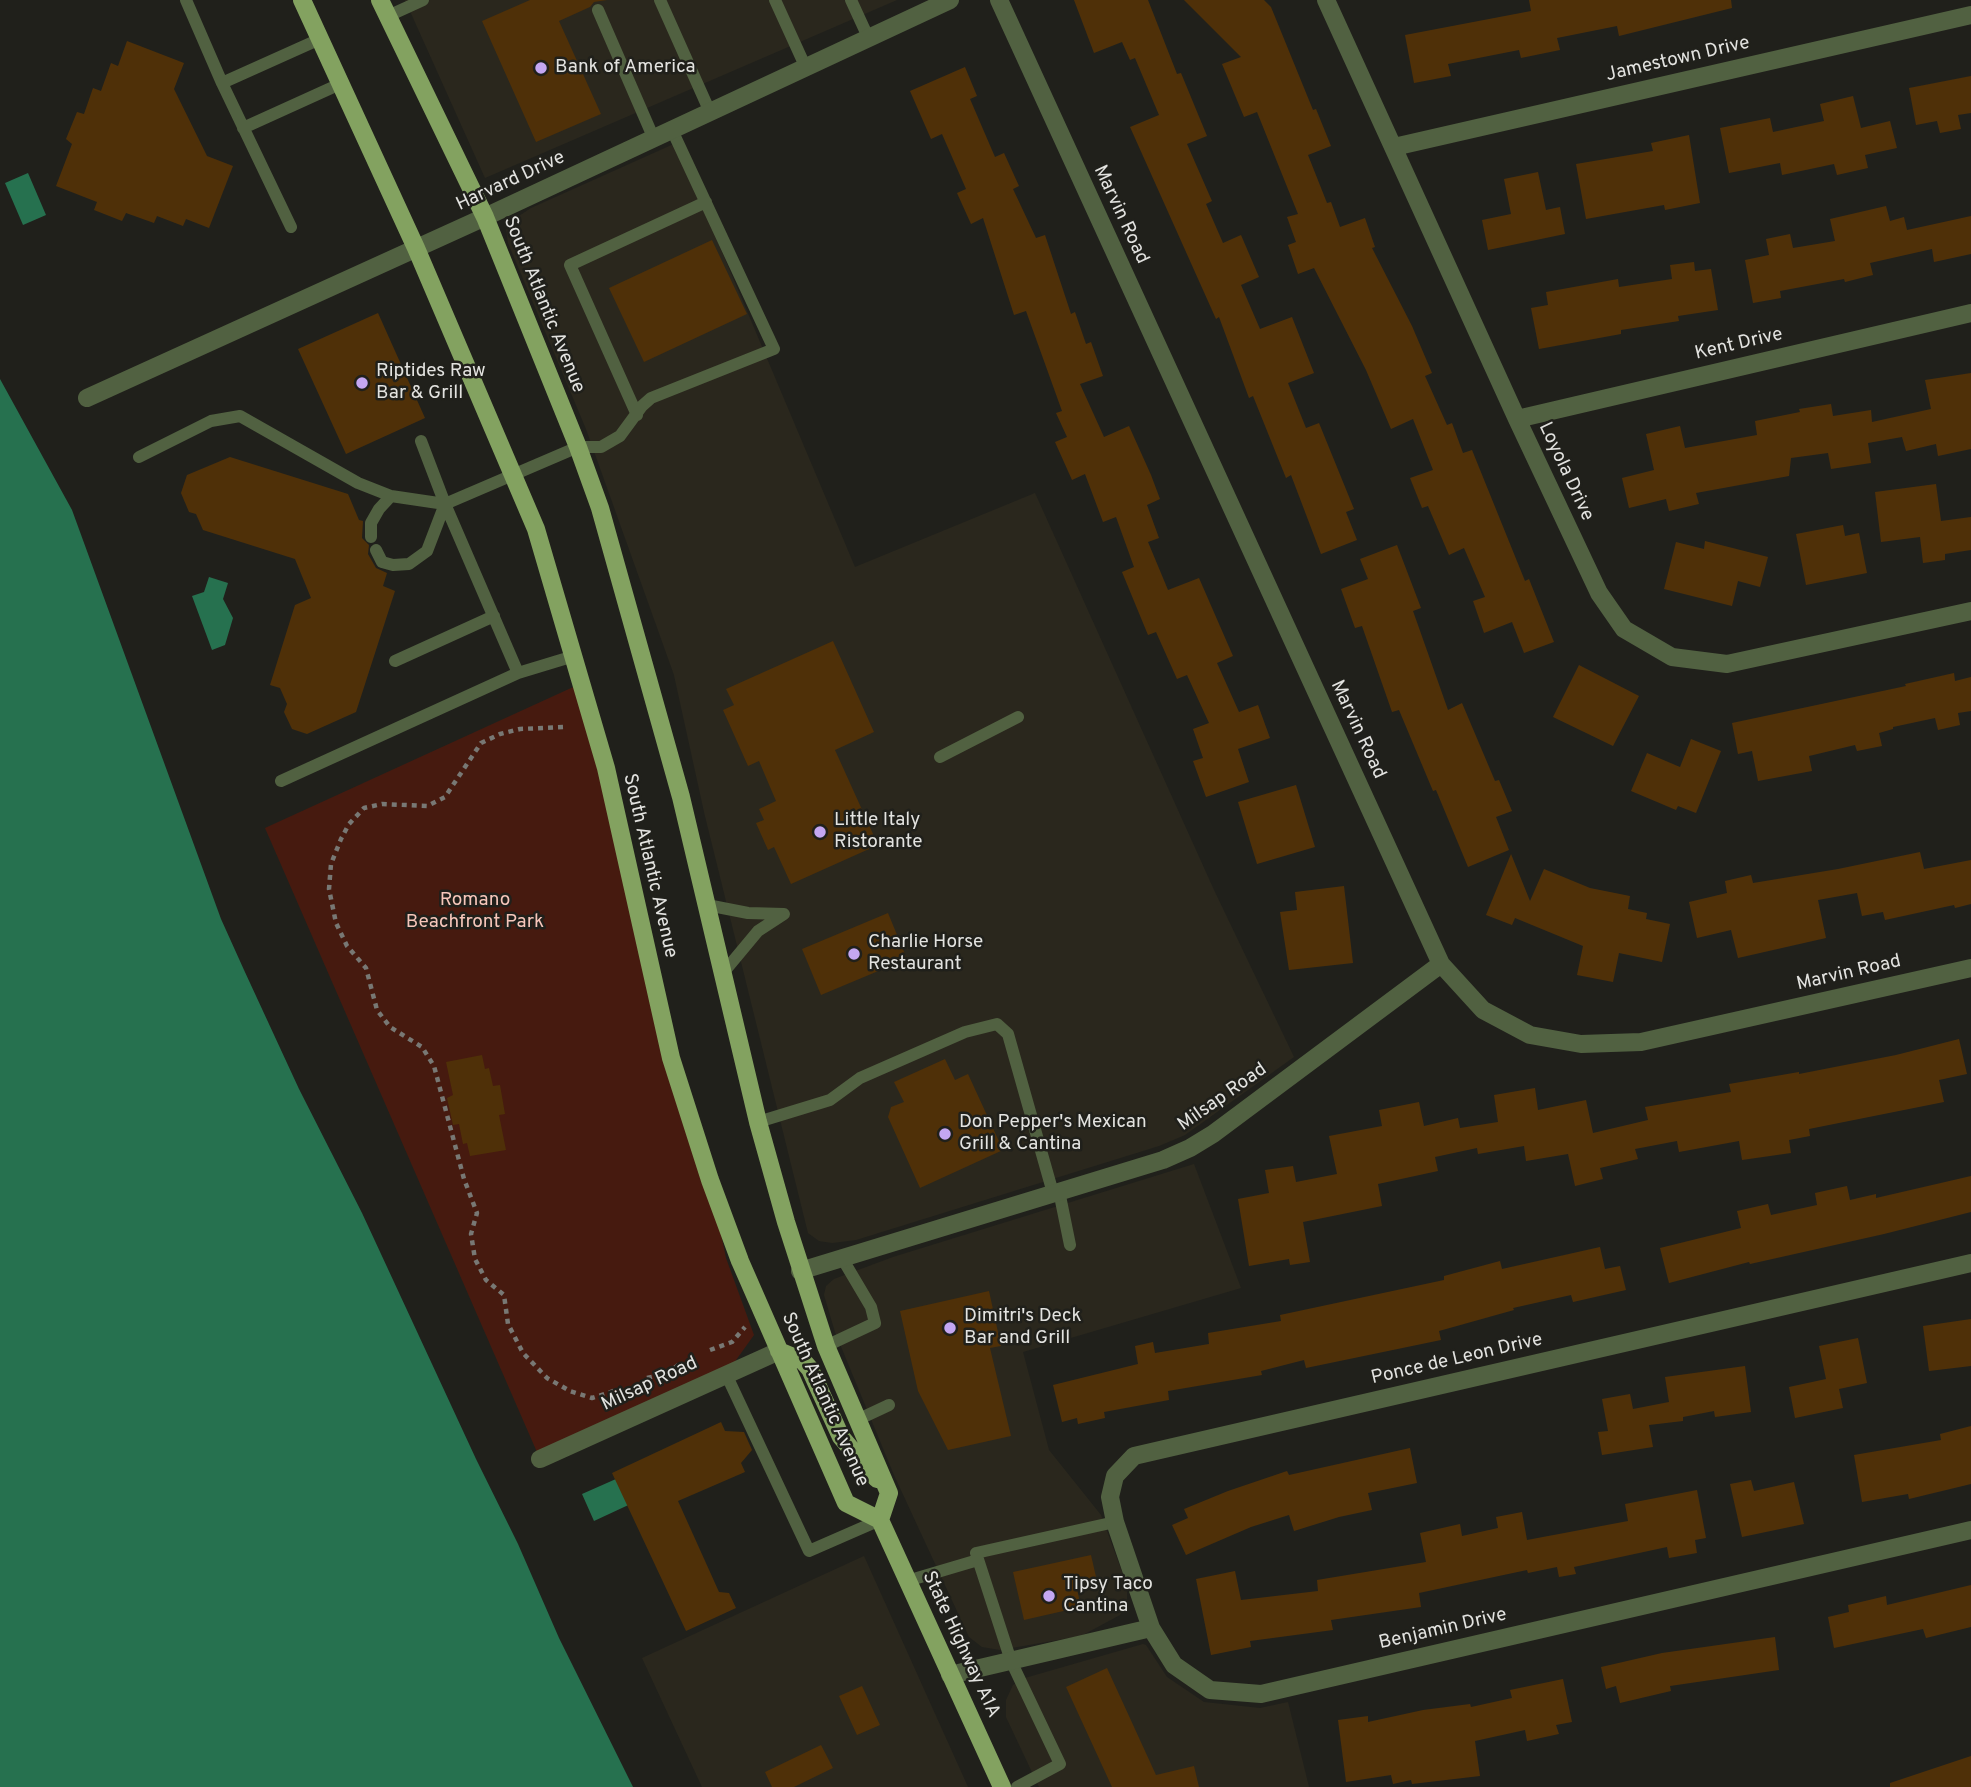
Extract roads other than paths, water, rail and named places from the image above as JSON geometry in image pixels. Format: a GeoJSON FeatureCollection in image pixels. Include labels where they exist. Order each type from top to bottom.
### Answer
{"type":"FeatureCollection","features":[{"type":"Feature","properties":{"kind":"main road","name":"South Atlantic Avenue"},"geometry":{"type":"LineString","coordinates":[[302,0],[416,248],[536,529],[606,768],[671,1058],[740,1261],[846,1503],[880,1520],[889,1493],[826,1346],[800,1271],[758,1122],[664,735],[600,508],[578,446],[485,217],[384,8]]}},
{"type":"Feature","properties":{"kind":"main road"},"geometry":{"type":"LineString","coordinates":[[779,1351],[803,1362],[810,1369],[841,1437],[889,1493]]}},
{"type":"Feature","properties":{"kind":"main road","name":"State Highway A1A"},"geometry":{"type":"LineString","coordinates":[[880,1520],[1003,1786]]}},
{"type":"Feature","properties":{"kind":"street","name":"Harvard Drive"},"geometry":{"type":"LineString","coordinates":[[87,398],[485,217],[950,0]]}},
{"type":"Feature","properties":{"kind":"street","name":"Marvin Road"},"geometry":{"type":"LineString","coordinates":[[999,0],[1441,964],[1483,1010],[1530,1035],[1581,1044],[1641,1042],[1971,968]]}},
{"type":"Feature","properties":{"kind":"street","name":"Loyola Drive"},"geometry":{"type":"LineString","coordinates":[[1326,0],[1599,593],[1624,629],[1672,657],[1727,664],[1971,611]]}},
{"type":"Feature","properties":{"kind":"street","name":"Jamestown Drive"},"geometry":{"type":"LineString","coordinates":[[1394,147],[1971,15]]}},
{"type":"Feature","properties":{"kind":"street","name":"Kent Drive"},"geometry":{"type":"LineString","coordinates":[[1517,419],[1971,313]]}},
{"type":"Feature","properties":{"kind":"street","name":"Milsap Road"},"geometry":{"type":"LineString","coordinates":[[800,1271],[1163,1160],[1190,1148],[1441,964]]}},
{"type":"Feature","properties":{"kind":"street","name":"Ponce de Leon Drive"},"geometry":{"type":"LineString","coordinates":[[1151,1628],[1115,1521],[1110,1497],[1115,1476],[1134,1456],[1971,1263]]}},
{"type":"Feature","properties":{"kind":"street","name":"Milsap Road"},"geometry":{"type":"LineString","coordinates":[[540,1459],[779,1351]]}},
{"type":"Feature","properties":{"kind":"street","name":"Benjamin Drive"},"geometry":{"type":"LineString","coordinates":[[1151,1628],[1174,1665],[1210,1690],[1261,1694],[1971,1530]]}},
{"type":"Feature","properties":{"kind":"street"},"geometry":{"type":"LineString","coordinates":[[950,1675],[1151,1628]]}},
{"type":"Feature","properties":{"kind":"lane"},"geometry":{"type":"LineString","coordinates":[[186,0],[222,83],[291,227]]}},
{"type":"Feature","properties":{"kind":"lane"},"geometry":{"type":"LineString","coordinates":[[384,8],[423,0]]}},
{"type":"Feature","properties":{"kind":"lane"},"geometry":{"type":"LineString","coordinates":[[660,0],[710,113]]}},
{"type":"Feature","properties":{"kind":"lane"},"geometry":{"type":"LineString","coordinates":[[775,0],[806,68]]}},
{"type":"Feature","properties":{"kind":"lane"},"geometry":{"type":"LineString","coordinates":[[851,0],[868,37]]}},
{"type":"Feature","properties":{"kind":"lane"},"geometry":{"type":"LineString","coordinates":[[598,10],[654,138]]}},
{"type":"Feature","properties":{"kind":"lane"},"geometry":{"type":"LineString","coordinates":[[222,83],[320,40]]}},
{"type":"Feature","properties":{"kind":"lane"},"geometry":{"type":"LineString","coordinates":[[243,128],[340,84]]}},
{"type":"Feature","properties":{"kind":"lane"},"geometry":{"type":"LineString","coordinates":[[139,457],[211,421],[240,416],[358,483],[391,496],[445,504],[578,446],[601,446],[620,436],[651,398],[774,349],[672,130]]}},
{"type":"Feature","properties":{"kind":"lane"},"geometry":{"type":"LineString","coordinates":[[636,415],[570,265],[706,202]]}},
{"type":"Feature","properties":{"kind":"lane"},"geometry":{"type":"LineString","coordinates":[[421,442],[517,673]]}},
{"type":"Feature","properties":{"kind":"lane"},"geometry":{"type":"LineString","coordinates":[[371,537],[370,523],[391,496]]}},
{"type":"Feature","properties":{"kind":"lane"},"geometry":{"type":"LineString","coordinates":[[376,550],[382,562],[393,565],[409,564],[427,551],[445,504]]}},
{"type":"Feature","properties":{"kind":"lane"},"geometry":{"type":"LineString","coordinates":[[395,661],[494,616]]}},
{"type":"Feature","properties":{"kind":"lane"},"geometry":{"type":"LineString","coordinates":[[281,782],[517,673],[574,656]]}},
{"type":"Feature","properties":{"kind":"lane"},"geometry":{"type":"LineString","coordinates":[[940,757],[1018,717]]}},
{"type":"Feature","properties":{"kind":"lane"},"geometry":{"type":"LineString","coordinates":[[707,905],[748,913],[784,914],[758,931],[723,973]]}},
{"type":"Feature","properties":{"kind":"lane"},"geometry":{"type":"LineString","coordinates":[[758,1122],[830,1100],[860,1078],[965,1032],[997,1024],[1008,1034],[1070,1245]]}},
{"type":"Feature","properties":{"kind":"lane"},"geometry":{"type":"LineString","coordinates":[[826,1346],[875,1324],[871,1307],[842,1258]]}},
{"type":"Feature","properties":{"kind":"lane"},"geometry":{"type":"LineString","coordinates":[[726,1374],[809,1551],[880,1520]]}},
{"type":"Feature","properties":{"kind":"lane"},"geometry":{"type":"LineString","coordinates":[[857,1420],[889,1405]]}},
{"type":"Feature","properties":{"kind":"lane"},"geometry":{"type":"LineString","coordinates":[[1003,1786],[1060,1764],[1011,1661],[976,1553],[1115,1521]]}},
{"type":"Feature","properties":{"kind":"lane"},"geometry":{"type":"LineString","coordinates":[[907,1581],[978,1560]]}},
{"type":"Feature","properties":{"kind":"place","name":"Bank of America"},"geometry":{"type":"Point","coordinates":[541,68]}},
{"type":"Feature","properties":{"kind":"place","name":"Riptides Raw Bar & Grill"},"geometry":{"type":"Point","coordinates":[362,383]}},
{"type":"Feature","properties":{"kind":"place","name":"Little Italy Ristorante"},"geometry":{"type":"Point","coordinates":[820,832]}},
{"type":"Feature","properties":{"kind":"place","name":"Charlie Horse Restaurant"},"geometry":{"type":"Point","coordinates":[854,954]}},
{"type":"Feature","properties":{"kind":"place","name":"Don Pepper's Mexican Grill & Cantina"},"geometry":{"type":"Point","coordinates":[945,1134]}},
{"type":"Feature","properties":{"kind":"place","name":"Dimitri's Deck Bar and Grill"},"geometry":{"type":"Point","coordinates":[950,1328]}},
{"type":"Feature","properties":{"kind":"place","name":"Tipsy Taco Cantina"},"geometry":{"type":"Point","coordinates":[1049,1596]}},
{"type":"Feature","properties":{"kind":"park label","name":"Romano Beachfront Park"},"geometry":{"type":"Point","coordinates":[475,912]}}]}
